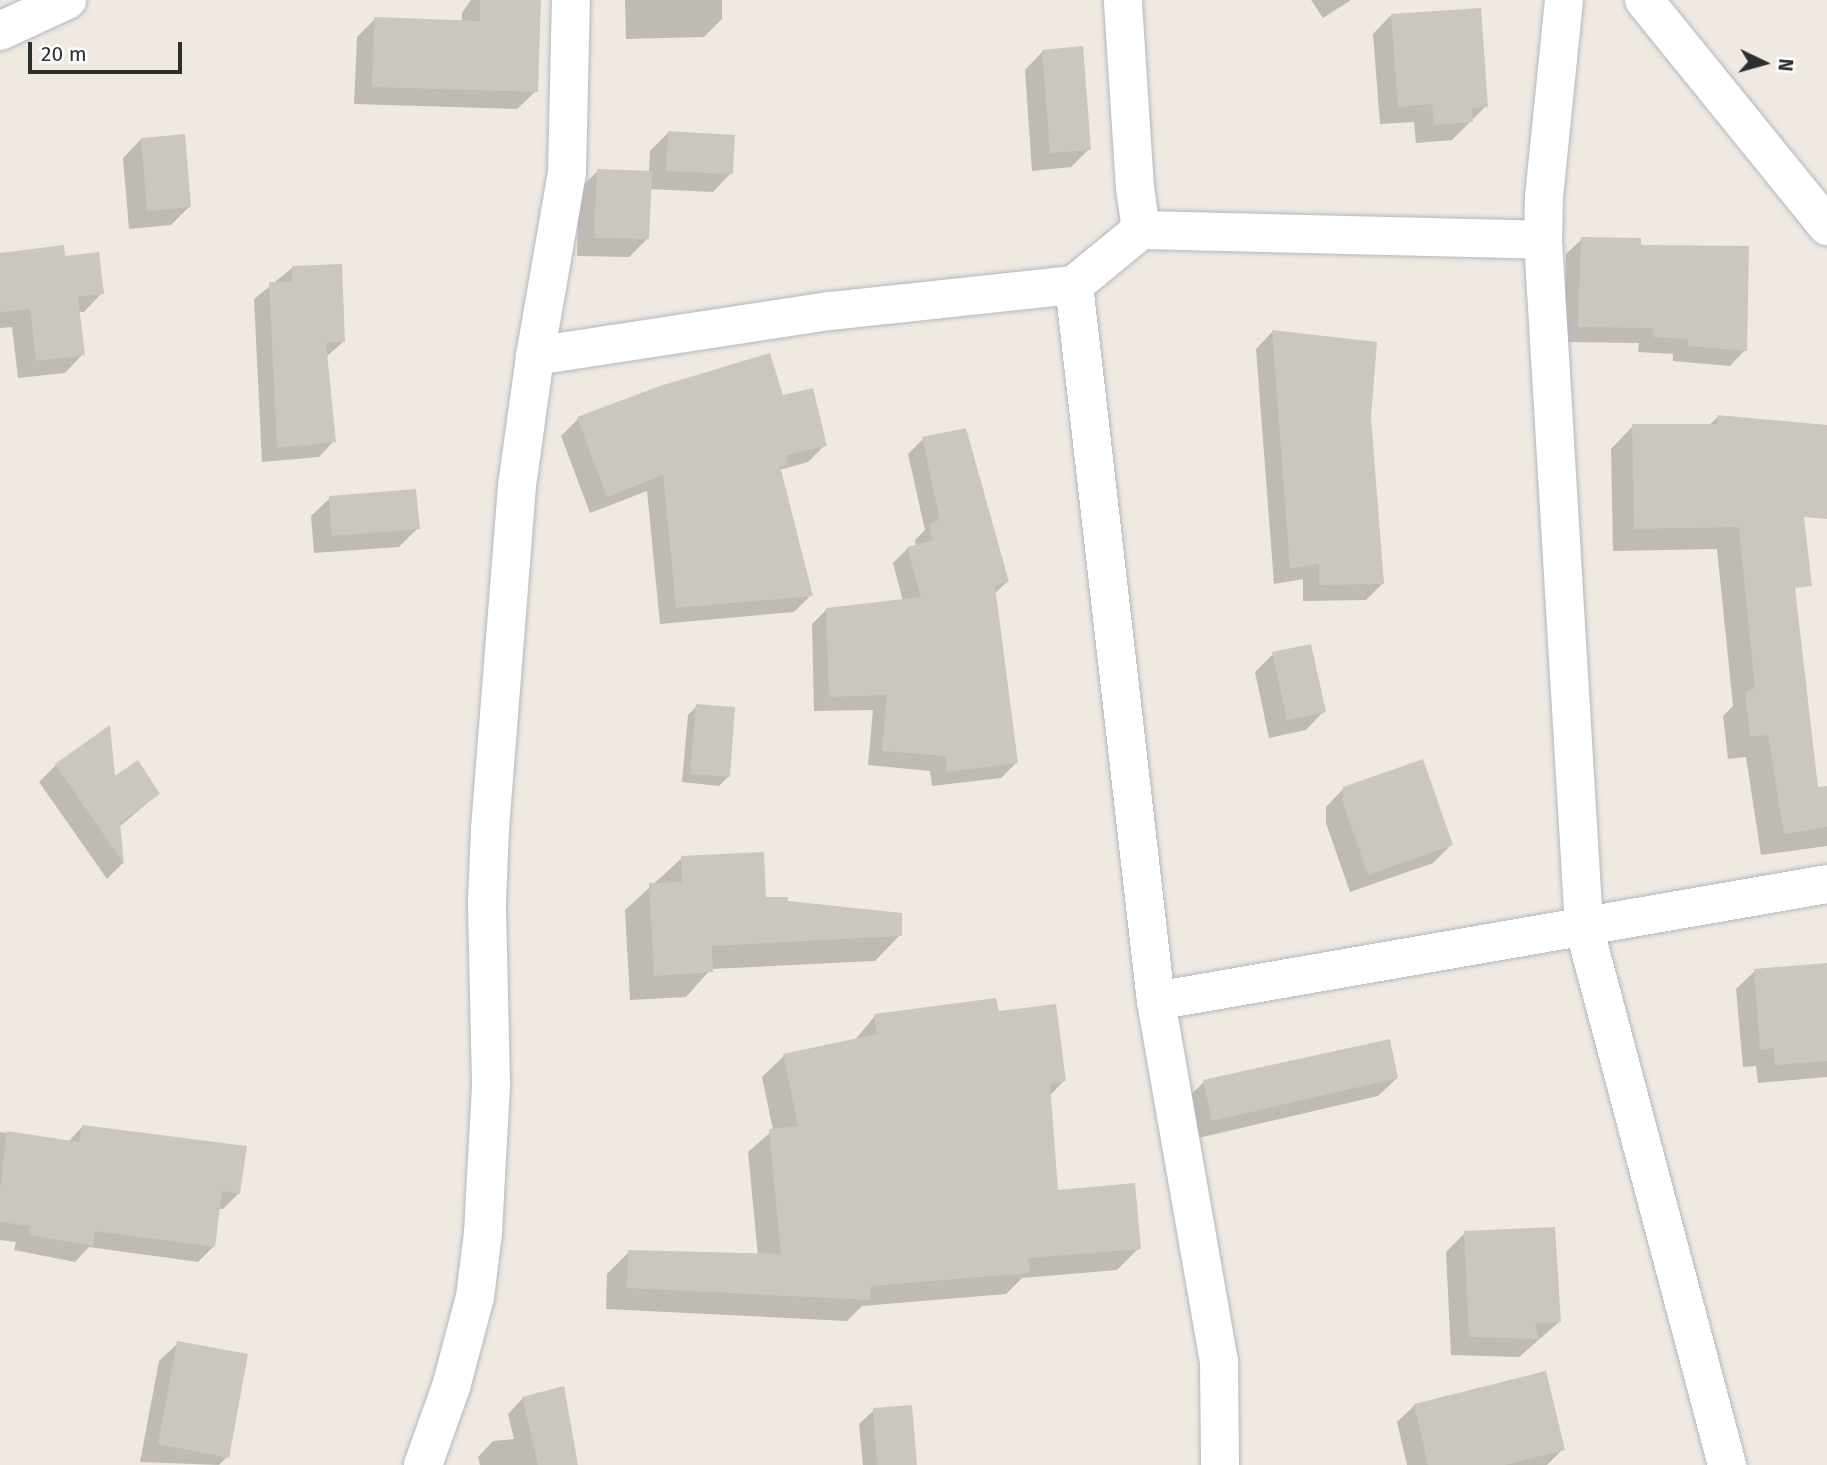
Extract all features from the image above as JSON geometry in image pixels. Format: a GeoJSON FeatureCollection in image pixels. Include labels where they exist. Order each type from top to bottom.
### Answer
{"type":"FeatureCollection","features":[{"type":"Feature","properties":{"kind":"street"},"geometry":{"type":"LineString","coordinates":[[0,31],[67,0]]}},
{"type":"Feature","properties":{"kind":"street"},"geometry":{"type":"LineString","coordinates":[[424,1465],[451,1387],[475,1297],[483,1233],[491,1083],[487,901],[490,829],[517,486],[535,356],[567,173],[571,0]]}},
{"type":"Feature","properties":{"kind":"street"},"geometry":{"type":"LineString","coordinates":[[1123,0],[1135,188],[1141,230]]}},
{"type":"Feature","properties":{"kind":"street"},"geometry":{"type":"LineString","coordinates":[[1564,0],[1544,197],[1543,240],[1584,927],[1727,1465]]}},
{"type":"Feature","properties":{"kind":"street"},"geometry":{"type":"LineString","coordinates":[[1644,0],[1827,226]]}},
{"type":"Feature","properties":{"kind":"street"},"geometry":{"type":"LineString","coordinates":[[535,356],[830,311],[1074,285],[1141,230],[1543,240]]}},
{"type":"Feature","properties":{"kind":"street"},"geometry":{"type":"LineString","coordinates":[[1074,285],[1156,1002],[1214,1320],[1219,1361],[1220,1465]]}},
{"type":"Feature","properties":{"kind":"street"},"geometry":{"type":"LineString","coordinates":[[1156,1002],[1827,884]]}},
{"type":"Feature","properties":{"kind":"building"},"geometry":{"type":"Polygon","coordinates":[[[480,0],[541,0],[538,92],[372,87],[374,17],[480,21],[480,0]]]}},
{"type":"Feature","properties":{"kind":"building"},"geometry":{"type":"Polygon","coordinates":[[[1481,8],[1488,107],[1472,108],[1473,122],[1434,125],[1432,104],[1398,107],[1391,14],[1481,8]]]}},
{"type":"Feature","properties":{"kind":"building"},"geometry":{"type":"Polygon","coordinates":[[[1083,46],[1091,150],[1050,153],[1042,50],[1083,46]]]}},
{"type":"Feature","properties":{"kind":"building"},"geometry":{"type":"Polygon","coordinates":[[[668,131],[735,135],[733,174],[666,171],[668,131]]]}},
{"type":"Feature","properties":{"kind":"building"},"geometry":{"type":"Polygon","coordinates":[[[185,134],[191,207],[147,211],[141,138],[185,134]]]}},
{"type":"Feature","properties":{"kind":"building"},"geometry":{"type":"Polygon","coordinates":[[[597,169],[652,171],[649,239],[594,238],[597,169]]]}},
{"type":"Feature","properties":{"kind":"building"},"geometry":{"type":"Polygon","coordinates":[[[1581,237],[1641,238],[1641,245],[1749,246],[1747,351],[1687,346],[1688,339],[1653,337],[1653,328],[1578,327],[1581,237]]]}},
{"type":"Feature","properties":{"kind":"building"},"geometry":{"type":"Polygon","coordinates":[[[64,245],[65,256],[99,252],[104,294],[78,297],[85,355],[36,361],[30,309],[0,312],[0,253],[64,245]]]}},
{"type":"Feature","properties":{"kind":"building"},"geometry":{"type":"Polygon","coordinates":[[[342,264],[345,342],[326,343],[336,442],[277,448],[269,282],[292,282],[292,266],[342,264]]]}},
{"type":"Feature","properties":{"kind":"building"},"geometry":{"type":"Polygon","coordinates":[[[1272,330],[1377,342],[1371,417],[1384,584],[1319,585],[1319,564],[1290,569],[1272,330]]]}},
{"type":"Feature","properties":{"kind":"building"},"geometry":{"type":"Polygon","coordinates":[[[770,353],[783,395],[813,388],[827,446],[786,455],[788,464],[780,466],[813,596],[676,608],[663,475],[607,497],[577,417],[660,386],[770,353]]]}},
{"type":"Feature","properties":{"kind":"building"},"geometry":{"type":"Polygon","coordinates":[[[1717,415],[1827,425],[1827,519],[1804,517],[1812,586],[1795,588],[1818,787],[1827,786],[1827,827],[1784,834],[1768,735],[1750,737],[1745,692],[1755,688],[1739,527],[1634,529],[1632,424],[1717,424],[1717,415]]]}},
{"type":"Feature","properties":{"kind":"building"},"geometry":{"type":"Polygon","coordinates":[[[966,428],[1009,582],[995,586],[1018,763],[947,772],[945,756],[882,751],[887,695],[829,697],[826,608],[921,597],[907,547],[933,540],[929,524],[940,520],[922,437],[966,428]]]}},
{"type":"Feature","properties":{"kind":"building"},"geometry":{"type":"Polygon","coordinates":[[[416,489],[420,529],[332,536],[329,496],[416,489]]]}},
{"type":"Feature","properties":{"kind":"building"},"geometry":{"type":"Polygon","coordinates":[[[1311,644],[1326,712],[1287,720],[1272,652],[1311,644]]]}},
{"type":"Feature","properties":{"kind":"building"},"geometry":{"type":"Polygon","coordinates":[[[696,704],[735,707],[730,777],[690,774],[696,704]]]}},
{"type":"Feature","properties":{"kind":"building"},"geometry":{"type":"Polygon","coordinates":[[[110,725],[115,776],[138,760],[160,794],[120,823],[124,864],[55,764],[110,725]]]}},
{"type":"Feature","properties":{"kind":"building"},"geometry":{"type":"Polygon","coordinates":[[[1423,759],[1453,845],[1368,875],[1343,803],[1343,787],[1423,759]]]}},
{"type":"Feature","properties":{"kind":"building"},"geometry":{"type":"Polygon","coordinates":[[[764,852],[766,897],[788,897],[788,901],[902,913],[902,936],[712,946],[713,972],[654,976],[649,883],[682,882],[681,856],[764,852]]]}},
{"type":"Feature","properties":{"kind":"building"},"geometry":{"type":"Polygon","coordinates":[[[1827,963],[1827,1061],[1775,1065],[1774,1048],[1760,1050],[1754,969],[1827,963]]]}},
{"type":"Feature","properties":{"kind":"building"},"geometry":{"type":"Polygon","coordinates":[[[996,998],[999,1011],[1056,1004],[1066,1081],[1050,1084],[1058,1190],[1135,1183],[1141,1249],[1028,1258],[1030,1273],[871,1286],[870,1300],[627,1288],[628,1250],[781,1254],[769,1129],[798,1126],[783,1054],[877,1034],[874,1014],[996,998]]]}},
{"type":"Feature","properties":{"kind":"building"},"geometry":{"type":"Polygon","coordinates":[[[1390,1039],[1398,1078],[1212,1121],[1203,1080],[1390,1039]]]}},
{"type":"Feature","properties":{"kind":"building"},"geometry":{"type":"Polygon","coordinates":[[[82,1125],[247,1146],[240,1194],[222,1191],[215,1247],[95,1231],[93,1246],[29,1235],[31,1226],[0,1222],[0,1190],[7,1131],[79,1142],[82,1125]]]}},
{"type":"Feature","properties":{"kind":"building"},"geometry":{"type":"Polygon","coordinates":[[[1555,1227],[1561,1322],[1535,1323],[1539,1339],[1469,1337],[1464,1231],[1555,1227]]]}},
{"type":"Feature","properties":{"kind":"building"},"geometry":{"type":"Polygon","coordinates":[[[177,1341],[248,1354],[229,1458],[158,1444],[177,1341]]]}},
{"type":"Feature","properties":{"kind":"building"},"geometry":{"type":"Polygon","coordinates":[[[1546,1371],[1565,1450],[1505,1465],[1428,1465],[1414,1404],[1546,1371]]]}},
{"type":"Feature","properties":{"kind":"building"},"geometry":{"type":"Polygon","coordinates":[[[564,1386],[578,1465],[538,1465],[522,1397],[564,1386]]]}},
{"type":"Feature","properties":{"kind":"building"},"geometry":{"type":"Polygon","coordinates":[[[912,1405],[917,1465],[877,1465],[873,1408],[912,1405]]]}}]}
